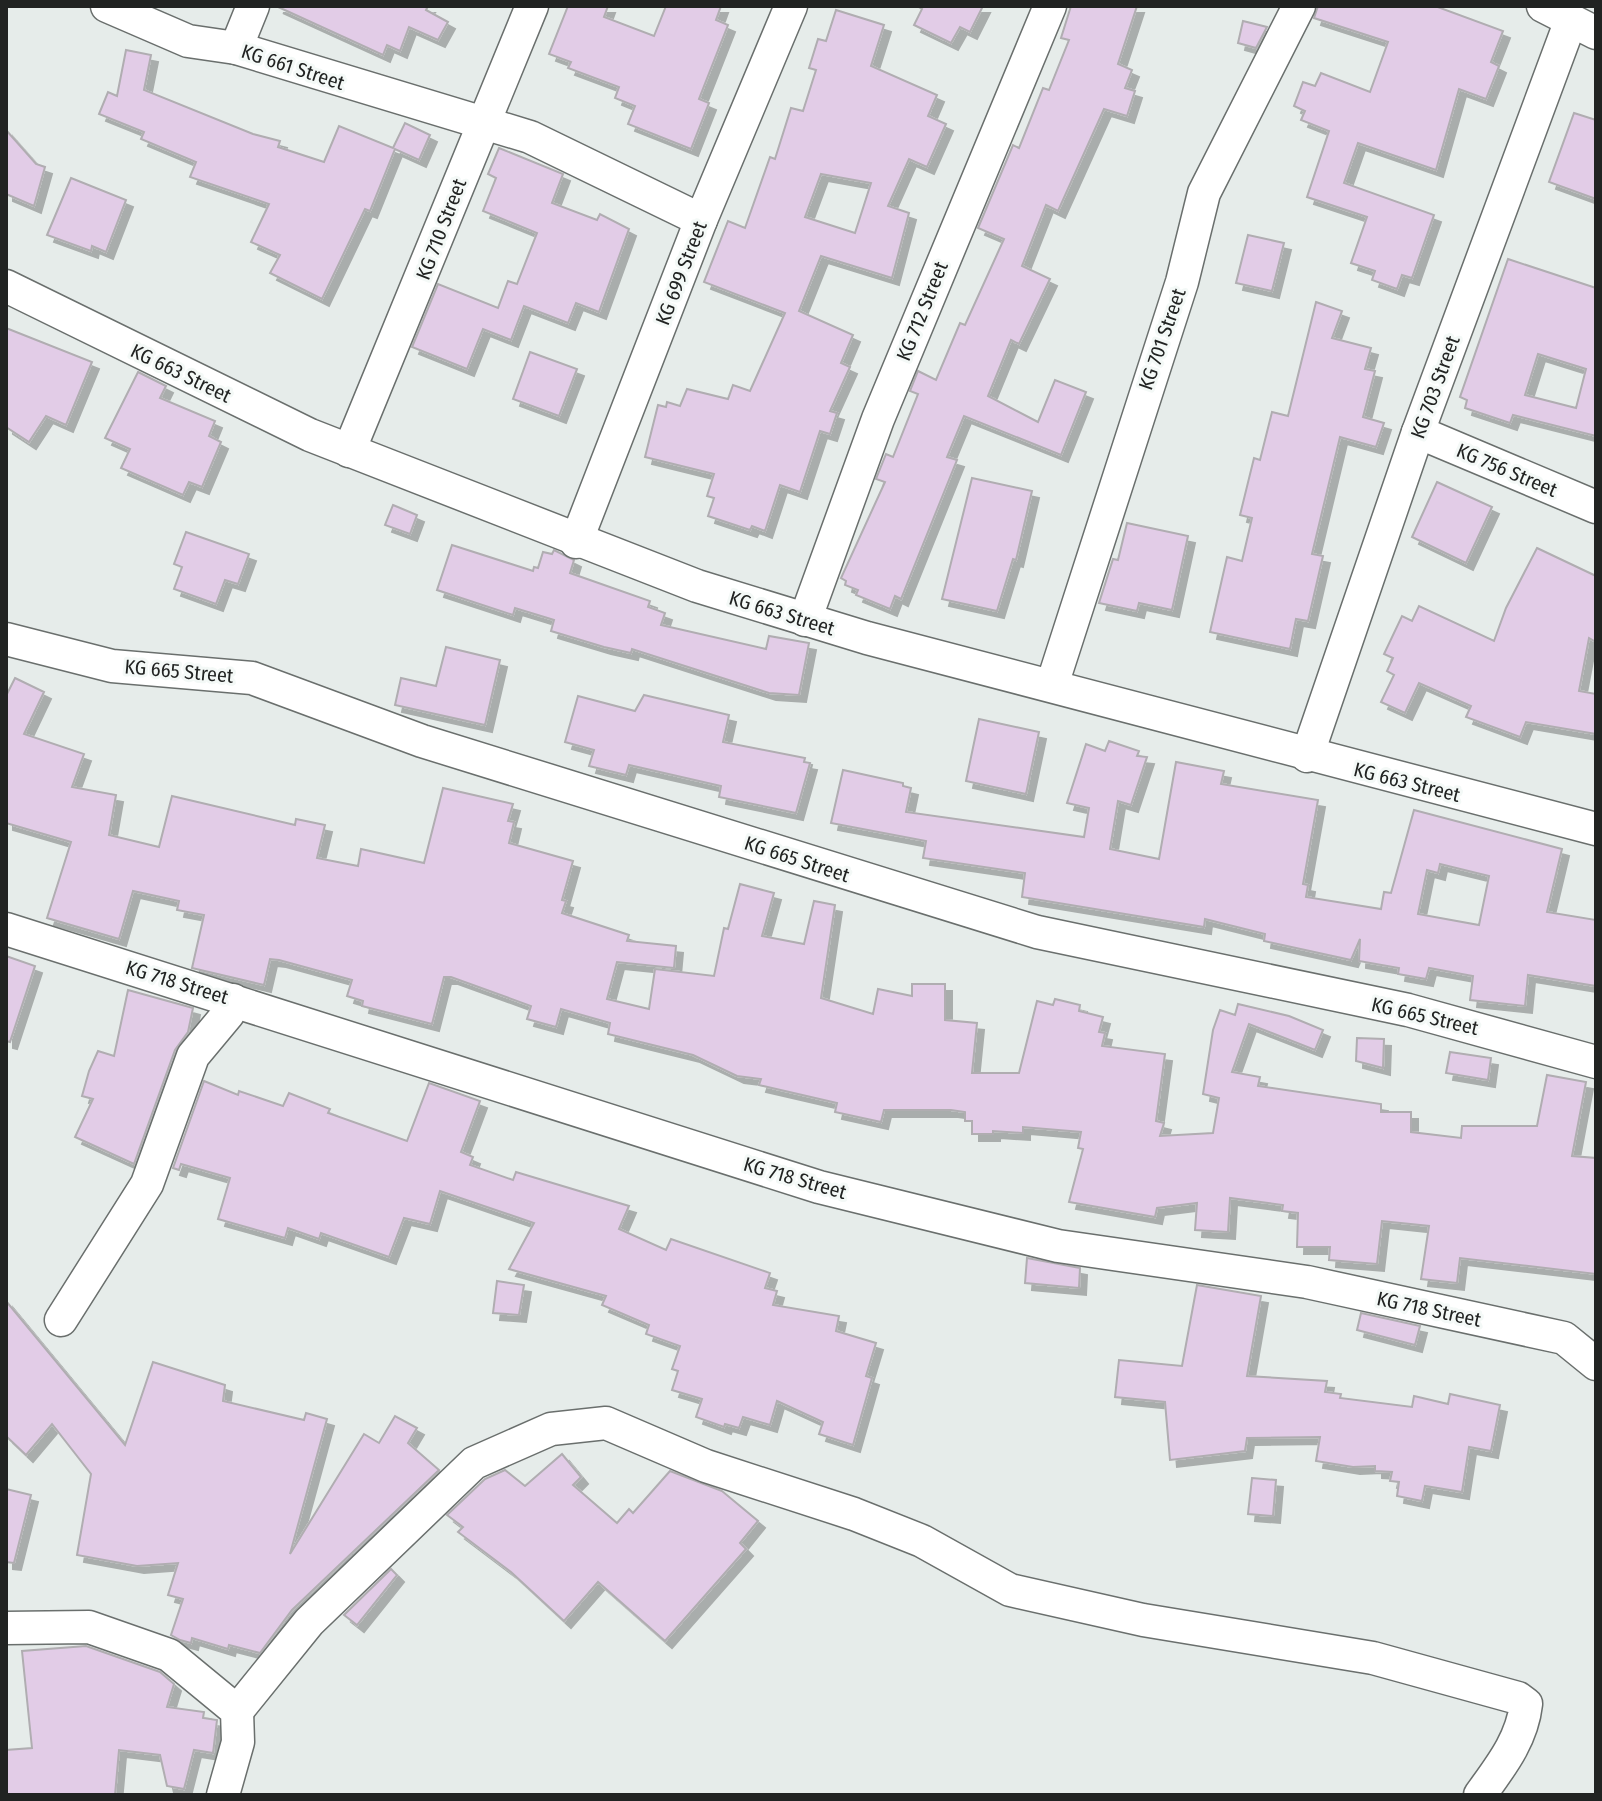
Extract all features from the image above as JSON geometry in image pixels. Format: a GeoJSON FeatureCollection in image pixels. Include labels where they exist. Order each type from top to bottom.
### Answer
{"type":"FeatureCollection","features":[{"type":"Feature","properties":{"kind":"street","name":"KG 661 Street"},"geometry":{"type":"LineString","coordinates":[[107,6],[188,41],[236,48],[349,85],[483,121],[577,158],[701,220]]}},
{"type":"Feature","properties":{"kind":"street"},"geometry":{"type":"LineString","coordinates":[[236,48],[253,6]]}},
{"type":"Feature","properties":{"kind":"street","name":"KG 710 Street"},"geometry":{"type":"LineString","coordinates":[[349,451],[532,6]]}},
{"type":"Feature","properties":{"kind":"street","name":"KG 699 Street"},"geometry":{"type":"LineString","coordinates":[[576,542],[701,220],[791,6]]}},
{"type":"Feature","properties":{"kind":"street","name":"KG 712 Street"},"geometry":{"type":"LineString","coordinates":[[805,620],[878,419],[1050,6]]}},
{"type":"Feature","properties":{"kind":"street","name":"KG 701 Street"},"geometry":{"type":"LineString","coordinates":[[1052,685],[1146,383],[1182,282],[1204,193],[1299,6]]}},
{"type":"Feature","properties":{"kind":"street","name":"KG 703 Street"},"geometry":{"type":"LineString","coordinates":[[1307,756],[1418,432],[1570,20]]}},
{"type":"Feature","properties":{"kind":"street","name":"KG 663 Street"},"geometry":{"type":"LineString","coordinates":[[6,286],[277,421],[576,542],[697,586],[805,620],[1307,756],[1596,829]]}},
{"type":"Feature","properties":{"kind":"street","name":"KG 756 Street"},"geometry":{"type":"LineString","coordinates":[[1418,432],[1596,507]]}},
{"type":"Feature","properties":{"kind":"street","name":"KG 665 Street"},"geometry":{"type":"LineString","coordinates":[[6,639],[112,666],[252,678],[422,741],[1037,932],[1408,1010],[1596,1062]]}},
{"type":"Feature","properties":{"kind":"street","name":"KG 718 Street"},"geometry":{"type":"LineString","coordinates":[[6,929],[819,1187],[1058,1246],[1307,1282],[1564,1338],[1596,1364]]}},
{"type":"Feature","properties":{"kind":"street"},"geometry":{"type":"LineString","coordinates":[[61,1320],[147,1184],[193,1056],[228,1014],[233,1000]]}},
{"type":"Feature","properties":{"kind":"street"},"geometry":{"type":"LineString","coordinates":[[223,1795],[238,1742],[237,1711],[319,1611],[474,1463],[551,1429],[606,1423],[706,1466],[854,1514],[922,1541],[1010,1590],[1174,1626],[1373,1658],[1518,1698],[1526,1704],[1522,1726],[1508,1754],[1480,1795]]}},
{"type":"Feature","properties":{"kind":"street"},"geometry":{"type":"LineString","coordinates":[[6,1628],[89,1627],[169,1655],[237,1711]]}},
{"type":"Feature","properties":{"kind":"building"},"geometry":{"type":"Polygon","coordinates":[[[276,6],[428,6],[426,10],[448,22],[438,40],[409,27],[400,51],[387,45],[383,55],[276,6]]]}},
{"type":"Feature","properties":{"kind":"building"},"geometry":{"type":"Polygon","coordinates":[[[568,6],[608,6],[604,17],[654,36],[666,6],[721,6],[716,20],[728,25],[699,99],[709,103],[691,149],[628,124],[635,106],[615,98],[619,87],[568,68],[571,62],[549,54],[568,6]]]}},
{"type":"Feature","properties":{"kind":"building"},"geometry":{"type":"Polygon","coordinates":[[[917,6],[983,6],[970,32],[960,27],[951,43],[914,25],[922,9],[917,6]]]}},
{"type":"Feature","properties":{"kind":"building"},"geometry":{"type":"Polygon","coordinates":[[[1071,6],[1137,6],[1118,64],[1132,70],[1125,88],[1135,91],[1127,116],[1104,109],[1058,211],[1046,205],[1022,266],[1050,279],[1019,344],[1011,340],[988,396],[1038,422],[1055,380],[1086,392],[1061,455],[964,416],[947,457],[957,460],[901,599],[895,596],[890,609],[856,595],[858,590],[845,585],[846,581],[841,578],[885,482],[876,479],[886,454],[893,457],[918,394],[910,391],[918,371],[936,380],[960,323],[965,325],[1004,239],[978,228],[1013,145],[1019,148],[1043,88],[1049,90],[1069,40],[1061,38],[1071,6]]]}},
{"type":"Feature","properties":{"kind":"building"},"geometry":{"type":"Polygon","coordinates":[[[1318,6],[1435,6],[1503,31],[1491,62],[1499,66],[1486,99],[1459,89],[1436,170],[1358,143],[1344,183],[1434,215],[1412,278],[1402,275],[1397,289],[1372,280],[1375,271],[1351,263],[1367,217],[1307,197],[1329,131],[1301,120],[1305,111],[1294,106],[1303,82],[1315,86],[1321,73],[1370,92],[1388,42],[1314,18],[1318,6]]]}},
{"type":"Feature","properties":{"kind":"building"},"geometry":{"type":"Polygon","coordinates":[[[836,10],[884,25],[871,66],[937,95],[928,116],[946,124],[927,167],[909,159],[888,206],[909,213],[892,278],[821,256],[799,311],[853,335],[841,363],[850,367],[830,411],[837,413],[830,434],[820,431],[800,492],[780,485],[765,531],[752,526],[750,530],[708,516],[714,498],[707,496],[714,474],[645,457],[658,405],[666,407],[667,402],[680,406],[687,389],[728,399],[733,385],[750,391],[785,313],[704,282],[728,221],[745,228],[770,157],[775,159],[791,108],[803,111],[816,70],[809,68],[818,39],[826,41],[836,10]],[[821,174],[805,217],[855,233],[871,183],[821,174]]]}},
{"type":"Feature","properties":{"kind":"building"},"geometry":{"type":"Polygon","coordinates":[[[1243,21],[1267,27],[1256,48],[1238,43],[1243,21]]]}},
{"type":"Feature","properties":{"kind":"building"},"geometry":{"type":"Polygon","coordinates":[[[126,50],[151,55],[144,90],[253,134],[280,141],[278,147],[324,162],[339,126],[393,148],[405,123],[430,135],[419,160],[395,149],[370,211],[365,209],[322,299],[270,273],[280,255],[251,242],[269,204],[190,177],[196,162],[141,139],[144,132],[99,114],[108,92],[117,96],[126,50]]]}},
{"type":"Feature","properties":{"kind":"building"},"geometry":{"type":"Polygon","coordinates":[[[1574,113],[1596,120],[1596,199],[1549,182],[1574,113]]]}},
{"type":"Feature","properties":{"kind":"building"},"geometry":{"type":"Polygon","coordinates":[[[6,130],[36,164],[45,167],[34,206],[6,194],[6,130]]]}},
{"type":"Feature","properties":{"kind":"building"},"geometry":{"type":"Polygon","coordinates":[[[499,148],[563,174],[552,203],[597,220],[600,214],[629,229],[599,312],[576,303],[568,323],[524,306],[511,340],[483,329],[467,369],[412,347],[438,284],[498,308],[508,281],[517,284],[537,233],[483,211],[496,178],[488,174],[499,148]]]}},
{"type":"Feature","properties":{"kind":"building"},"geometry":{"type":"Polygon","coordinates":[[[71,178],[126,200],[106,252],[92,246],[91,251],[47,235],[71,178]]]}},
{"type":"Feature","properties":{"kind":"building"},"geometry":{"type":"Polygon","coordinates":[[[1248,235],[1284,243],[1272,291],[1236,283],[1248,235]]]}},
{"type":"Feature","properties":{"kind":"building"},"geometry":{"type":"Polygon","coordinates":[[[1508,259],[1596,288],[1596,436],[1513,415],[1510,423],[1465,408],[1467,400],[1460,397],[1508,259]],[[1538,354],[1525,395],[1576,408],[1586,369],[1538,354]]]}},
{"type":"Feature","properties":{"kind":"building"},"geometry":{"type":"Polygon","coordinates":[[[1316,302],[1342,311],[1332,338],[1371,348],[1365,369],[1375,371],[1363,417],[1384,423],[1376,447],[1340,437],[1312,554],[1323,556],[1308,621],[1296,619],[1290,649],[1210,632],[1227,557],[1242,561],[1252,518],[1240,515],[1254,458],[1260,460],[1272,412],[1288,416],[1316,302]]]}},
{"type":"Feature","properties":{"kind":"building"},"geometry":{"type":"Polygon","coordinates":[[[6,328],[92,362],[66,425],[46,416],[29,442],[6,427],[6,328]]]}},
{"type":"Feature","properties":{"kind":"building"},"geometry":{"type":"Polygon","coordinates":[[[530,352],[577,369],[559,416],[513,399],[530,352]]]}},
{"type":"Feature","properties":{"kind":"building"},"geometry":{"type":"Polygon","coordinates":[[[138,372],[166,386],[160,398],[215,421],[209,436],[221,442],[202,487],[189,482],[183,495],[121,468],[130,449],[105,438],[138,372]]]}},
{"type":"Feature","properties":{"kind":"building"},"geometry":{"type":"Polygon","coordinates":[[[972,478],[1032,491],[1016,560],[1013,559],[997,611],[942,599],[972,478]]]}},
{"type":"Feature","properties":{"kind":"building"},"geometry":{"type":"Polygon","coordinates":[[[1437,482],[1492,507],[1466,563],[1412,537],[1437,482]]]}},
{"type":"Feature","properties":{"kind":"building"},"geometry":{"type":"Polygon","coordinates":[[[393,505],[417,515],[410,534],[385,525],[393,505]]]}},
{"type":"Feature","properties":{"kind":"building"},"geometry":{"type":"Polygon","coordinates":[[[1127,523],[1188,536],[1172,610],[1139,603],[1137,611],[1099,603],[1113,559],[1118,560],[1127,523]]]}},
{"type":"Feature","properties":{"kind":"building"},"geometry":{"type":"Polygon","coordinates":[[[186,532],[249,554],[238,584],[225,580],[216,604],[174,589],[182,567],[174,564],[186,532]]]}},
{"type":"Feature","properties":{"kind":"building"},"geometry":{"type":"Polygon","coordinates":[[[452,545],[533,571],[534,567],[538,568],[543,552],[552,554],[554,550],[574,560],[570,573],[650,601],[648,607],[665,613],[661,625],[766,649],[769,636],[809,643],[799,695],[769,693],[632,649],[631,653],[604,647],[551,631],[554,620],[515,608],[513,615],[437,590],[452,545]]]}},
{"type":"Feature","properties":{"kind":"building"},"geometry":{"type":"Polygon","coordinates":[[[1537,548],[1596,576],[1596,642],[1589,638],[1579,691],[1596,694],[1596,734],[1526,722],[1520,737],[1466,717],[1471,706],[1419,683],[1405,713],[1381,702],[1394,675],[1387,671],[1393,658],[1384,654],[1402,616],[1412,621],[1419,606],[1494,641],[1506,608],[1537,548]]]}},
{"type":"Feature","properties":{"kind":"building"},"geometry":{"type":"Polygon","coordinates":[[[446,647],[500,660],[485,725],[395,705],[401,678],[436,686],[446,647]]]}},
{"type":"Feature","properties":{"kind":"building"},"geometry":{"type":"Polygon","coordinates":[[[15,678],[44,692],[24,734],[84,754],[72,787],[116,795],[109,835],[159,847],[172,796],[295,825],[296,819],[325,825],[317,858],[358,866],[361,849],[424,863],[443,788],[513,804],[508,821],[514,822],[509,843],[573,861],[562,900],[566,901],[562,913],[629,935],[627,941],[676,946],[674,968],[617,962],[607,999],[649,1009],[655,969],[714,976],[724,928],[728,929],[740,884],[774,893],[762,936],[804,944],[814,901],[835,905],[821,998],[873,1014],[878,989],[912,996],[912,984],[945,984],[945,1020],[977,1023],[972,1073],[1019,1073],[1037,1001],[1053,1005],[1055,999],[1080,1005],[1079,1011],[1103,1017],[1099,1032],[1105,1033],[1102,1046],[1165,1054],[1156,1121],[1164,1123],[1160,1136],[1213,1133],[1219,1098],[1203,1094],[1213,1030],[1220,1010],[1235,1015],[1238,1004],[1289,1016],[1323,1030],[1315,1050],[1249,1024],[1232,1072],[1260,1077],[1258,1086],[1381,1104],[1381,1112],[1411,1112],[1411,1132],[1461,1138],[1462,1126],[1537,1126],[1547,1075],[1586,1082],[1572,1156],[1596,1158],[1596,1274],[1460,1258],[1457,1283],[1421,1279],[1429,1226],[1382,1221],[1377,1264],[1329,1260],[1330,1247],[1297,1247],[1298,1213],[1282,1211],[1283,1205],[1230,1198],[1228,1232],[1195,1230],[1197,1203],[1157,1208],[1155,1217],[1069,1202],[1083,1149],[1078,1148],[1081,1132],[1023,1127],[1023,1133],[993,1131],[993,1134],[972,1134],[972,1121],[965,1121],[965,1112],[951,1110],[884,1110],[881,1122],[835,1112],[837,1103],[759,1085],[761,1079],[737,1076],[693,1055],[608,1034],[610,1023],[561,1009],[556,1027],[527,1019],[531,1006],[451,977],[444,977],[432,1024],[362,1006],[363,1001],[347,996],[352,980],[279,960],[270,959],[264,985],[192,968],[204,915],[177,910],[179,901],[133,891],[119,939],[47,918],[71,842],[6,823],[6,696],[15,678]]]}},
{"type":"Feature","properties":{"kind":"building"},"geometry":{"type":"Polygon","coordinates":[[[644,695],[729,715],[723,742],[805,758],[804,762],[810,763],[796,813],[719,797],[721,786],[629,765],[626,775],[589,766],[594,750],[565,742],[578,696],[635,711],[644,695]]]}},
{"type":"Feature","properties":{"kind":"building"},"geometry":{"type":"Polygon","coordinates":[[[979,719],[1039,732],[1026,794],[966,781],[979,719]]]}},
{"type":"Feature","properties":{"kind":"building"},"geometry":{"type":"Polygon","coordinates":[[[1109,741],[1139,751],[1137,756],[1147,757],[1131,805],[1118,801],[1110,849],[1159,859],[1176,762],[1224,771],[1221,784],[1318,800],[1303,884],[1308,885],[1306,897],[1381,909],[1384,892],[1391,893],[1414,810],[1562,849],[1547,912],[1596,920],[1596,986],[1528,975],[1525,1006],[1470,1000],[1473,976],[1429,968],[1426,979],[1398,974],[1399,968],[1359,961],[1360,939],[1351,960],[1264,941],[1265,934],[1205,919],[1204,927],[1022,897],[1025,873],[923,858],[926,841],[831,823],[843,770],[903,783],[903,786],[911,788],[906,812],[1084,837],[1089,808],[1067,803],[1086,744],[1105,751],[1109,741]],[[1440,864],[1438,873],[1427,870],[1418,914],[1479,925],[1489,876],[1440,864]]]}},
{"type":"Feature","properties":{"kind":"building"},"geometry":{"type":"Polygon","coordinates":[[[6,956],[35,966],[10,1042],[6,1041],[6,956]]]}},
{"type":"Feature","properties":{"kind":"building"},"geometry":{"type":"Polygon","coordinates":[[[128,990],[193,1008],[188,1032],[175,1050],[134,1164],[75,1137],[93,1099],[82,1096],[98,1051],[114,1056],[128,990]]]}},
{"type":"Feature","properties":{"kind":"building"},"geometry":{"type":"Polygon","coordinates":[[[1357,1038],[1384,1039],[1383,1068],[1356,1061],[1357,1038]]]}},
{"type":"Feature","properties":{"kind":"building"},"geometry":{"type":"Polygon","coordinates":[[[1450,1052],[1491,1058],[1488,1080],[1446,1073],[1450,1052]]]}},
{"type":"Feature","properties":{"kind":"building"},"geometry":{"type":"Polygon","coordinates":[[[204,1081],[238,1095],[239,1091],[283,1106],[289,1093],[330,1109],[328,1113],[407,1141],[429,1083],[480,1101],[461,1152],[473,1157],[470,1165],[513,1180],[516,1172],[629,1206],[619,1229],[666,1250],[671,1239],[770,1273],[765,1288],[777,1291],[773,1305],[839,1316],[836,1331],[876,1343],[866,1376],[872,1378],[853,1445],[819,1434],[823,1422],[777,1401],[770,1425],[743,1417],[739,1428],[725,1424],[724,1427],[696,1417],[702,1399],[672,1390],[678,1371],[672,1369],[680,1346],[646,1334],[649,1325],[602,1305],[606,1296],[509,1269],[534,1223],[440,1191],[430,1224],[404,1218],[389,1257],[321,1233],[319,1239],[288,1228],[285,1238],[218,1219],[230,1178],[181,1164],[179,1170],[173,1168],[204,1081]]]}},
{"type":"Feature","properties":{"kind":"building"},"geometry":{"type":"Polygon","coordinates":[[[1027,1258],[1080,1268],[1079,1288],[1025,1283],[1027,1258]]]}},
{"type":"Feature","properties":{"kind":"building"},"geometry":{"type":"Polygon","coordinates":[[[497,1281],[524,1285],[519,1315],[493,1313],[497,1281]]]}},
{"type":"Feature","properties":{"kind":"building"},"geometry":{"type":"Polygon","coordinates":[[[1197,1285],[1261,1296],[1247,1376],[1327,1381],[1325,1392],[1341,1394],[1340,1398],[1412,1407],[1414,1396],[1448,1404],[1450,1394],[1500,1405],[1491,1451],[1469,1447],[1462,1492],[1425,1486],[1422,1501],[1397,1496],[1399,1482],[1390,1481],[1392,1472],[1375,1471],[1375,1466],[1353,1467],[1316,1461],[1320,1437],[1247,1438],[1245,1451],[1170,1460],[1165,1402],[1115,1397],[1119,1360],[1182,1366],[1197,1285]]]}},
{"type":"Feature","properties":{"kind":"building"},"geometry":{"type":"Polygon","coordinates":[[[6,1301],[125,1445],[153,1362],[225,1385],[223,1401],[304,1420],[306,1413],[327,1419],[290,1554],[364,1434],[379,1443],[395,1416],[417,1428],[408,1443],[439,1470],[292,1610],[260,1653],[229,1645],[228,1649],[192,1638],[191,1643],[180,1640],[171,1635],[183,1599],[168,1595],[178,1563],[137,1566],[77,1555],[91,1474],[52,1424],[26,1455],[6,1436],[6,1301]]]}},
{"type":"Feature","properties":{"kind":"building"},"geometry":{"type":"Polygon","coordinates":[[[1361,1313],[1420,1326],[1415,1345],[1357,1330],[1361,1313]]]}},
{"type":"Feature","properties":{"kind":"building"},"geometry":{"type":"Polygon","coordinates":[[[562,1454],[581,1477],[573,1485],[617,1523],[629,1509],[633,1513],[670,1471],[722,1491],[758,1521],[740,1543],[746,1549],[665,1641],[598,1582],[564,1621],[511,1572],[458,1532],[463,1527],[447,1515],[485,1479],[505,1470],[525,1486],[562,1454]]]}},
{"type":"Feature","properties":{"kind":"building"},"geometry":{"type":"Polygon","coordinates":[[[1252,1478],[1276,1480],[1273,1516],[1248,1514],[1252,1478]]]}},
{"type":"Feature","properties":{"kind":"building"},"geometry":{"type":"Polygon","coordinates":[[[6,1489],[31,1495],[14,1563],[6,1562],[6,1489]]]}},
{"type":"Feature","properties":{"kind":"building"},"geometry":{"type":"Polygon","coordinates":[[[391,1569],[397,1575],[357,1625],[344,1615],[391,1569]]]}},
{"type":"Feature","properties":{"kind":"building"},"geometry":{"type":"Polygon","coordinates":[[[86,1646],[160,1672],[174,1684],[167,1707],[204,1712],[203,1718],[217,1720],[213,1753],[194,1750],[184,1789],[167,1786],[160,1755],[119,1750],[115,1795],[6,1795],[6,1750],[32,1748],[22,1651],[86,1646]]]}}]}
